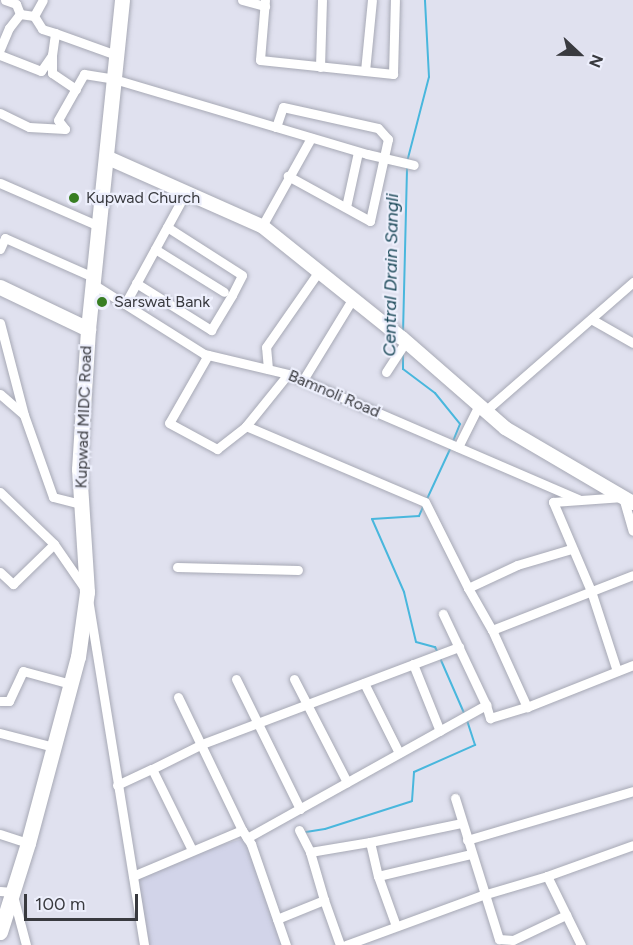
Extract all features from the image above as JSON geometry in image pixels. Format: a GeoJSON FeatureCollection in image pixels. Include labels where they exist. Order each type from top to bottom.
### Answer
{"type":"FeatureCollection","features":[{"type":"Feature","properties":{"kind":"main road","name":"Kupwad MIDC Road"},"geometry":{"type":"LineString","coordinates":[[0,932],[6,891],[28,843],[78,657],[87,592],[79,469],[88,329],[122,0]]}},
{"type":"Feature","properties":{"kind":"main road"},"geometry":{"type":"LineString","coordinates":[[106,157],[262,226],[406,341],[505,428],[628,500]]}},
{"type":"Feature","properties":{"kind":"main road"},"geometry":{"type":"LineString","coordinates":[[0,287],[88,329]]}},
{"type":"Feature","properties":{"kind":"street"},"geometry":{"type":"LineString","coordinates":[[5,0],[16,4],[20,14]]}},
{"type":"Feature","properties":{"kind":"street"},"geometry":{"type":"LineString","coordinates":[[34,15],[43,0]]}},
{"type":"Feature","properties":{"kind":"street"},"geometry":{"type":"LineString","coordinates":[[242,0],[265,3],[260,60],[393,74],[395,0]]}},
{"type":"Feature","properties":{"kind":"street"},"geometry":{"type":"LineString","coordinates":[[320,67],[322,0]]}},
{"type":"Feature","properties":{"kind":"street"},"geometry":{"type":"LineString","coordinates":[[365,71],[372,0]]}},
{"type":"Feature","properties":{"kind":"street"},"geometry":{"type":"LineString","coordinates":[[20,14],[34,15]]}},
{"type":"Feature","properties":{"kind":"street"},"geometry":{"type":"LineString","coordinates":[[0,49],[9,28],[20,14]]}},
{"type":"Feature","properties":{"kind":"street"},"geometry":{"type":"LineString","coordinates":[[34,15],[42,29],[116,55]]}},
{"type":"Feature","properties":{"kind":"street"},"geometry":{"type":"LineString","coordinates":[[55,33],[52,73],[76,89]]}},
{"type":"Feature","properties":{"kind":"street"},"geometry":{"type":"LineString","coordinates":[[0,55],[41,70],[52,55]]}},
{"type":"Feature","properties":{"kind":"street"},"geometry":{"type":"LineString","coordinates":[[0,113],[29,126],[65,129],[58,120],[84,74],[114,79],[358,152],[414,165]]}},
{"type":"Feature","properties":{"kind":"street"},"geometry":{"type":"LineString","coordinates":[[276,127],[283,107],[378,128],[388,139],[370,221],[288,176]]}},
{"type":"Feature","properties":{"kind":"street"},"geometry":{"type":"LineString","coordinates":[[262,226],[311,138]]}},
{"type":"Feature","properties":{"kind":"street"},"geometry":{"type":"LineString","coordinates":[[346,207],[358,152]]}},
{"type":"Feature","properties":{"kind":"street"},"geometry":{"type":"LineString","coordinates":[[0,183],[99,226]]}},
{"type":"Feature","properties":{"kind":"street"},"geometry":{"type":"LineString","coordinates":[[125,304],[186,192]]}},
{"type":"Feature","properties":{"kind":"street"},"geometry":{"type":"LineString","coordinates":[[136,283],[212,330],[232,295],[242,275],[167,227]]}},
{"type":"Feature","properties":{"kind":"street","name":"Bamnoli Road"},"geometry":{"type":"LineString","coordinates":[[0,249],[5,238],[93,280],[125,304],[208,355],[288,374],[580,500]]}},
{"type":"Feature","properties":{"kind":"street"},"geometry":{"type":"LineString","coordinates":[[155,249],[224,292]]}},
{"type":"Feature","properties":{"kind":"street"},"geometry":{"type":"LineString","coordinates":[[268,369],[266,347],[319,271]]}},
{"type":"Feature","properties":{"kind":"street"},"geometry":{"type":"LineString","coordinates":[[458,447],[481,409],[633,282]]}},
{"type":"Feature","properties":{"kind":"street"},"geometry":{"type":"LineString","coordinates":[[303,380],[353,298]]}},
{"type":"Feature","properties":{"kind":"street"},"geometry":{"type":"LineString","coordinates":[[591,319],[633,343]]}},
{"type":"Feature","properties":{"kind":"street"},"geometry":{"type":"LineString","coordinates":[[0,323],[24,415],[52,497],[81,504]]}},
{"type":"Feature","properties":{"kind":"street"},"geometry":{"type":"LineString","coordinates":[[386,372],[406,341]]}},
{"type":"Feature","properties":{"kind":"street"},"geometry":{"type":"LineString","coordinates":[[208,355],[169,423],[217,449],[246,426],[288,374]]}},
{"type":"Feature","properties":{"kind":"street"},"geometry":{"type":"LineString","coordinates":[[0,394],[24,415]]}},
{"type":"Feature","properties":{"kind":"street"},"geometry":{"type":"LineString","coordinates":[[246,426],[425,502],[492,630],[527,707]]}},
{"type":"Feature","properties":{"kind":"street"},"geometry":{"type":"LineString","coordinates":[[0,492],[54,544],[87,592],[144,945]]}},
{"type":"Feature","properties":{"kind":"street"},"geometry":{"type":"LineString","coordinates":[[617,671],[591,591],[571,549],[553,502],[628,500],[633,531]]}},
{"type":"Feature","properties":{"kind":"street"},"geometry":{"type":"LineString","coordinates":[[0,572],[13,584],[54,544]]}},
{"type":"Feature","properties":{"kind":"street"},"geometry":{"type":"LineString","coordinates":[[468,588],[517,565],[571,549]]}},
{"type":"Feature","properties":{"kind":"street"},"geometry":{"type":"LineString","coordinates":[[177,567],[298,570]]}},
{"type":"Feature","properties":{"kind":"street"},"geometry":{"type":"LineString","coordinates":[[492,630],[633,575]]}},
{"type":"Feature","properties":{"kind":"street"},"geometry":{"type":"LineString","coordinates":[[443,614],[490,718],[527,707],[633,665]]}},
{"type":"Feature","properties":{"kind":"street"},"geometry":{"type":"LineString","coordinates":[[117,785],[202,744],[459,647]]}},
{"type":"Feature","properties":{"kind":"street"},"geometry":{"type":"LineString","coordinates":[[413,664],[440,731]]}},
{"type":"Feature","properties":{"kind":"street"},"geometry":{"type":"LineString","coordinates":[[0,701],[9,701],[23,671],[71,684]]}},
{"type":"Feature","properties":{"kind":"street"},"geometry":{"type":"LineString","coordinates":[[236,679],[300,809]]}},
{"type":"Feature","properties":{"kind":"street"},"geometry":{"type":"LineString","coordinates":[[294,679],[347,782]]}},
{"type":"Feature","properties":{"kind":"street"},"geometry":{"type":"LineString","coordinates":[[364,683],[399,753]]}},
{"type":"Feature","properties":{"kind":"street"},"geometry":{"type":"LineString","coordinates":[[178,697],[245,834],[286,945]]}},
{"type":"Feature","properties":{"kind":"street"},"geometry":{"type":"LineString","coordinates":[[134,876],[192,850],[245,834],[300,809],[486,705]]}},
{"type":"Feature","properties":{"kind":"street"},"geometry":{"type":"LineString","coordinates":[[0,733],[54,747]]}},
{"type":"Feature","properties":{"kind":"street"},"geometry":{"type":"LineString","coordinates":[[152,769],[192,850]]}},
{"type":"Feature","properties":{"kind":"street"},"geometry":{"type":"LineString","coordinates":[[467,840],[633,791]]}},
{"type":"Feature","properties":{"kind":"street"},"geometry":{"type":"LineString","coordinates":[[455,798],[496,942],[513,940],[566,915]]}},
{"type":"Feature","properties":{"kind":"street"},"geometry":{"type":"LineString","coordinates":[[310,852],[462,823]]}},
{"type":"Feature","properties":{"kind":"street"},"geometry":{"type":"LineString","coordinates":[[299,830],[310,852],[340,945]]}},
{"type":"Feature","properties":{"kind":"street"},"geometry":{"type":"LineString","coordinates":[[0,834],[28,843]]}},
{"type":"Feature","properties":{"kind":"street"},"geometry":{"type":"LineString","coordinates":[[370,842],[378,876],[396,926]]}},
{"type":"Feature","properties":{"kind":"street"},"geometry":{"type":"LineString","coordinates":[[346,945],[483,894],[547,876],[633,844]]}},
{"type":"Feature","properties":{"kind":"street"},"geometry":{"type":"LineString","coordinates":[[378,876],[471,854]]}},
{"type":"Feature","properties":{"kind":"street"},"geometry":{"type":"LineString","coordinates":[[547,876],[581,945]]}},
{"type":"Feature","properties":{"kind":"street"},"geometry":{"type":"LineString","coordinates":[[6,891],[26,945]]}},
{"type":"Feature","properties":{"kind":"street"},"geometry":{"type":"LineString","coordinates":[[277,919],[324,900]]}},
{"type":"Feature","properties":{"kind":"shaded area"},"geometry":{"type":"Polygon","coordinates":[[[247,838],[285,945],[143,945],[133,876],[181,855],[247,838]]]}},
{"type":"Feature","properties":{"kind":"waterway","name":"Central Drain Sangli"},"geometry":{"type":"LineString","coordinates":[[407,162],[429,77],[425,0]]}},
{"type":"Feature","properties":{"kind":"waterway","name":"Central Drain Sangli"},"geometry":{"type":"LineString","coordinates":[[403,333],[407,167]]}},
{"type":"Feature","properties":{"kind":"waterway","name":"Central Drain Sangli"},"geometry":{"type":"LineString","coordinates":[[403,353],[403,369],[435,393],[460,424],[453,441]]}},
{"type":"Feature","properties":{"kind":"waterway","name":"Central Drain Sangli"},"geometry":{"type":"LineString","coordinates":[[427,499],[451,447]]}},
{"type":"Feature","properties":{"kind":"waterway","name":"Central Drain Sangli"},"geometry":{"type":"LineString","coordinates":[[423,507],[419,516],[372,519],[404,592],[416,642],[435,647],[438,653]]}},
{"type":"Feature","properties":{"kind":"waterway","name":"Central Drain Sangli"},"geometry":{"type":"LineString","coordinates":[[440,658],[464,713]]}},
{"type":"Feature","properties":{"kind":"waterway","name":"Central Drain Sangli"},"geometry":{"type":"LineString","coordinates":[[306,832],[325,829],[412,801],[414,772],[475,745],[466,718]]}},
{"type":"Feature","properties":{"kind":"place","name":"Kupwad Church"},"geometry":{"type":"Point","coordinates":[74,198]}},
{"type":"Feature","properties":{"kind":"place","name":"Sarswat Bank"},"geometry":{"type":"Point","coordinates":[102,302]}}]}
